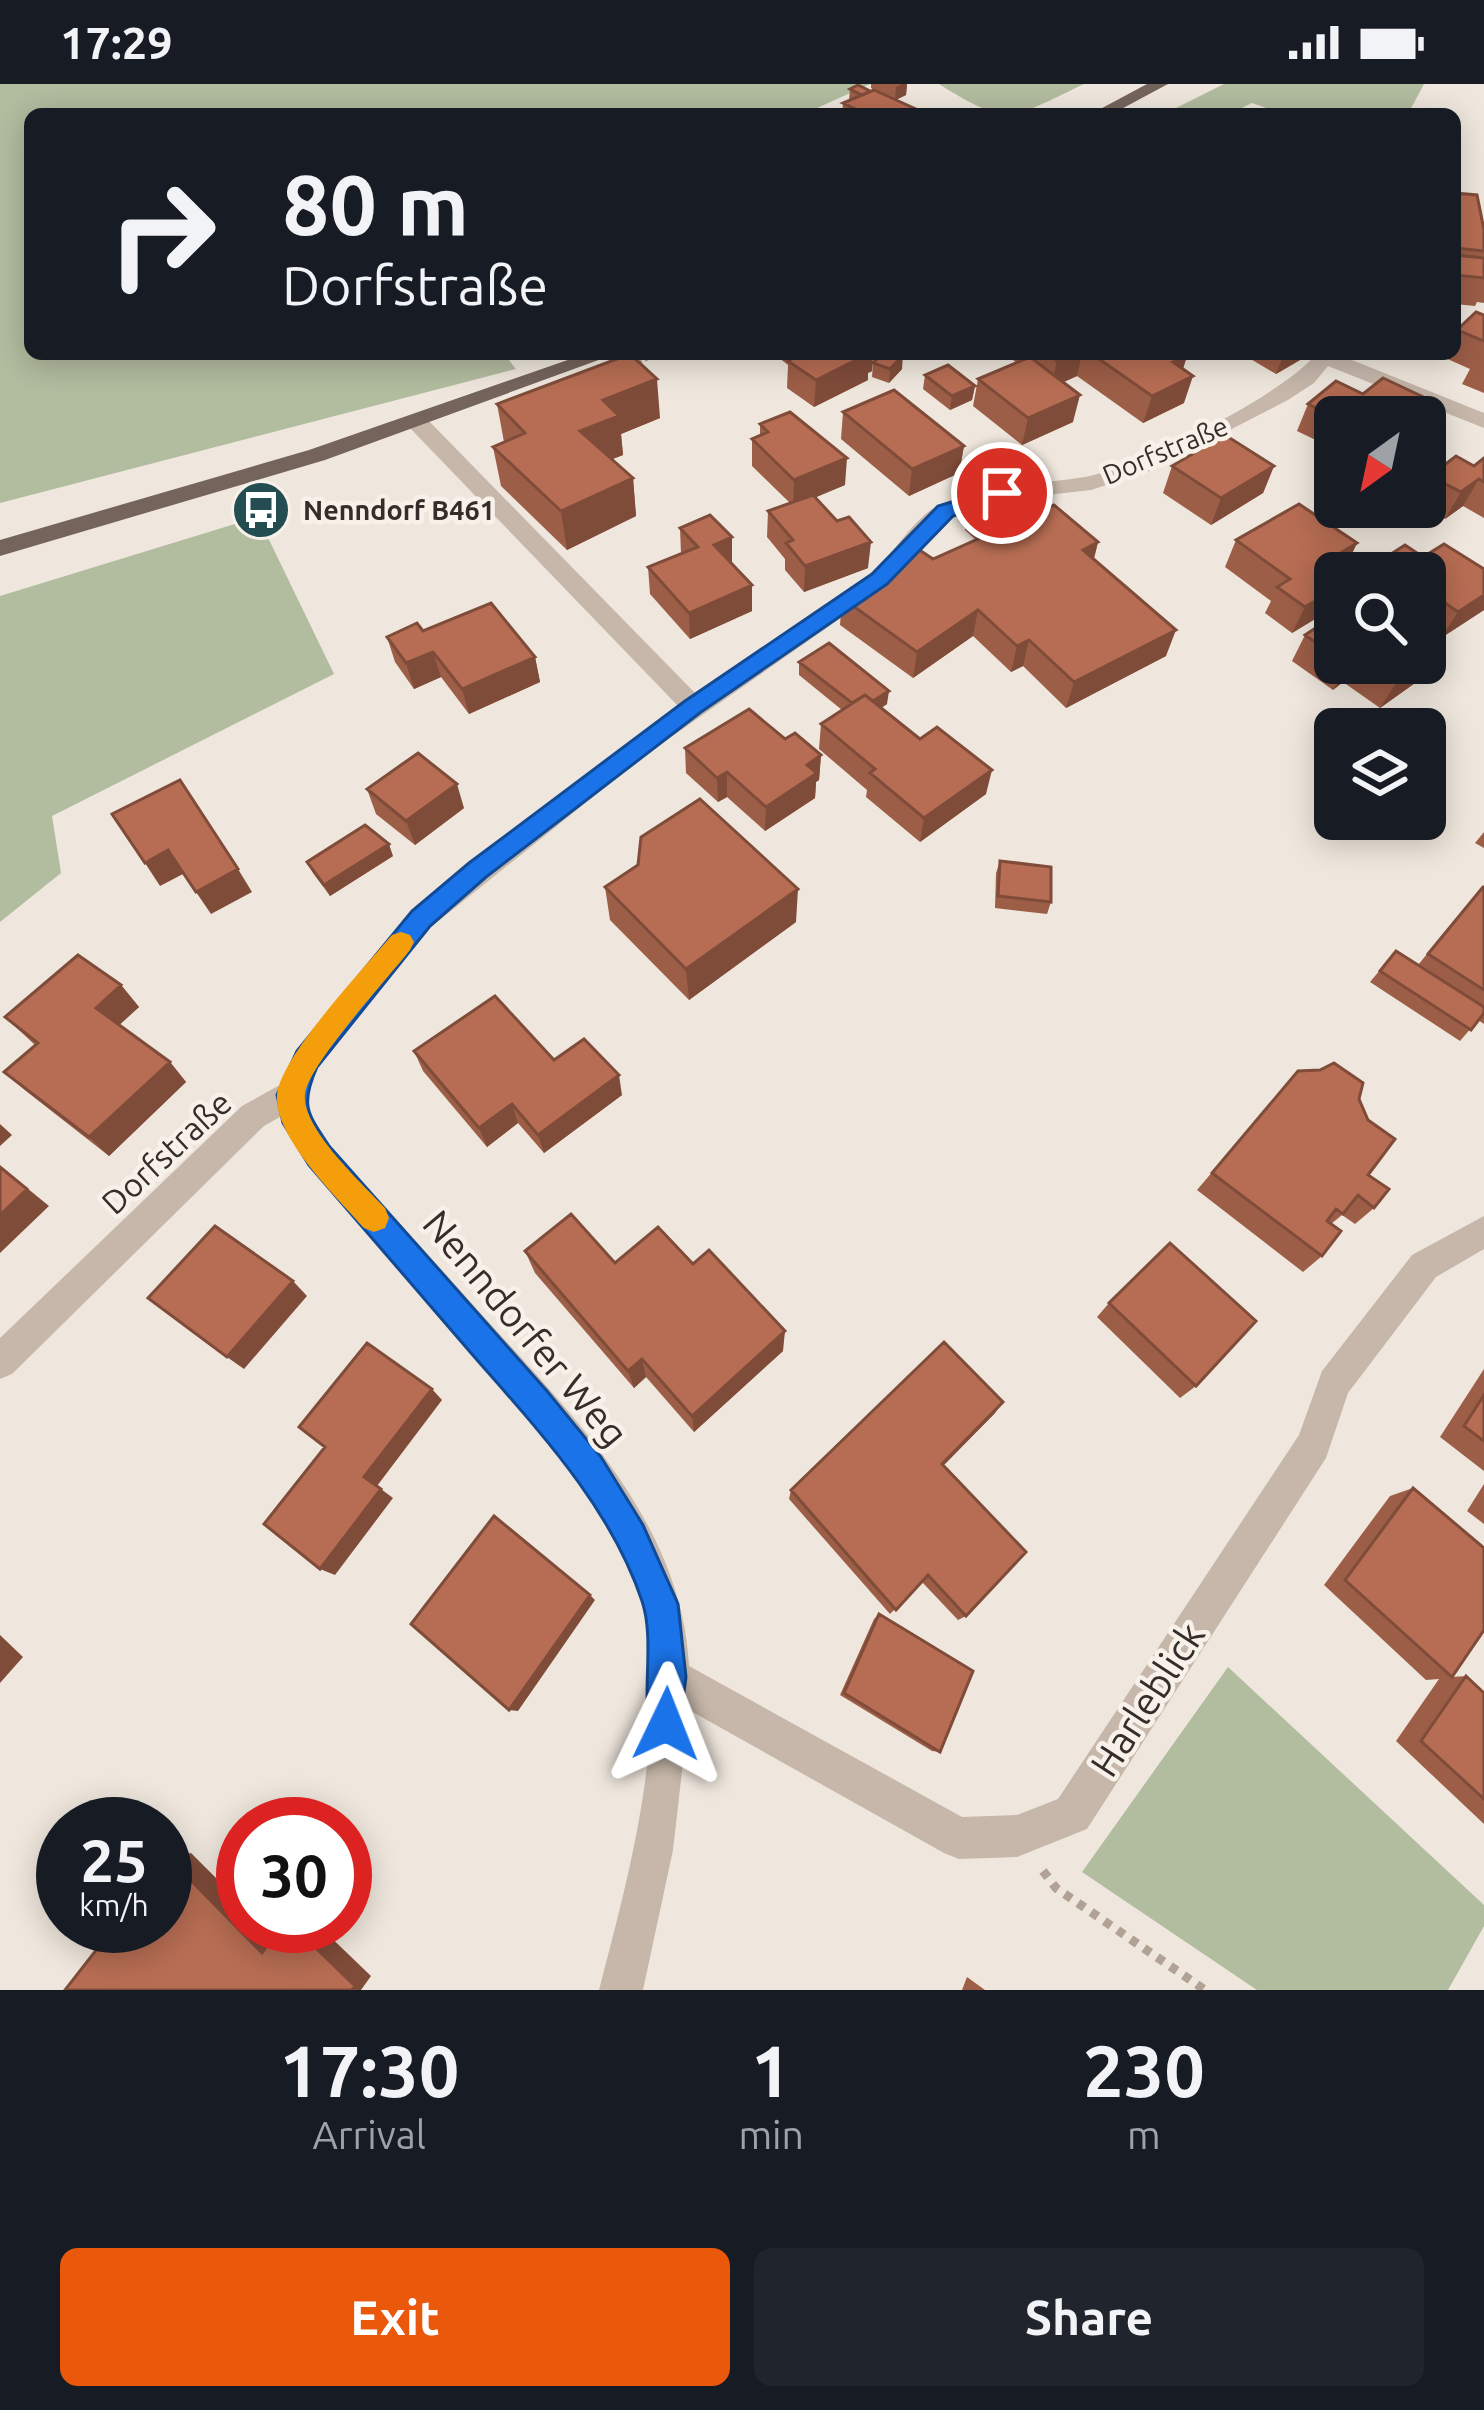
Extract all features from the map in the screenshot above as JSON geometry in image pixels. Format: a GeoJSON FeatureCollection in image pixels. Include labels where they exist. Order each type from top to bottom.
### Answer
{"type":"FeatureCollection","features":[{"type":"Feature","properties":{"kind":"main road"},"geometry":{"type":"LineString","coordinates":[[1112,108],[1160,84]]}},
{"type":"Feature","properties":{"kind":"main road"},"geometry":{"type":"LineString","coordinates":[[0,548],[417,422],[588,360]]}},
{"type":"Feature","properties":{"kind":"street","name":"Dorfstraße"},"geometry":{"type":"LineString","coordinates":[[0,1361],[253,1116],[291,1095],[307,1059],[421,919],[693,706],[880,579],[945,511],[1002,493],[1091,483],[1142,466],[1281,396],[1307,379],[1323,360]]}},
{"type":"Feature","properties":{"kind":"street"},"geometry":{"type":"LineString","coordinates":[[1336,360],[1484,421]]}},
{"type":"Feature","properties":{"kind":"street"},"geometry":{"type":"LineString","coordinates":[[417,422],[693,706]]}},
{"type":"Feature","properties":{"kind":"street","name":"Nenndorfer Weg"},"geometry":{"type":"LineString","coordinates":[[291,1095],[297,1123],[319,1156],[590,1469],[631,1537],[661,1604],[669,1677],[648,1887],[621,1990]]}},
{"type":"Feature","properties":{"kind":"street","name":"Harleblick"},"geometry":{"type":"LineString","coordinates":[[669,1677],[959,1838],[1017,1837],[1072,1814],[1313,1445],[1334,1383],[1424,1265],[1484,1231]]}},
{"type":"Feature","properties":{"kind":"path"},"geometry":{"type":"LineString","coordinates":[[1017,1837],[1055,1888],[1205,1990]]}},
{"type":"Feature","properties":{"kind":"green space"},"geometry":{"type":"Polygon","coordinates":[[[0,84],[870,84],[817,108],[24,108],[24,360],[509,360],[516,369],[0,503],[0,84]]]}},
{"type":"Feature","properties":{"kind":"green space"},"geometry":{"type":"Polygon","coordinates":[[[939,84],[1084,84],[1033,108],[984,108],[939,84]]]}},
{"type":"Feature","properties":{"kind":"green space"},"geometry":{"type":"Polygon","coordinates":[[[1224,84],[1424,84],[1411,108],[1267,108],[1252,103],[1242,108],[1176,108],[1224,84]]]}},
{"type":"Feature","properties":{"kind":"green space"},"geometry":{"type":"Polygon","coordinates":[[[258,517],[334,674],[52,816],[61,873],[0,922],[0,596],[258,517]]]}},
{"type":"Feature","properties":{"kind":"green space"},"geometry":{"type":"Polygon","coordinates":[[[1228,1667],[1484,1905],[1484,1926],[1448,1990],[1257,1990],[1082,1872],[1228,1667]]]}},
{"type":"Feature","properties":{"kind":"building"},"geometry":{"type":"Polygon","coordinates":[[[858,85],[870,91],[862,95],[850,89],[858,85]]]}},
{"type":"Feature","properties":{"kind":"building"},"geometry":{"type":"Polygon","coordinates":[[[874,90],[914,108],[853,108],[843,103],[874,90]]]}},
{"type":"Feature","properties":{"kind":"building"},"geometry":{"type":"Polygon","coordinates":[[[1461,194],[1477,195],[1484,251],[1461,249],[1461,194]]]}},
{"type":"Feature","properties":{"kind":"building"},"geometry":{"type":"Polygon","coordinates":[[[1461,256],[1484,258],[1484,278],[1461,276],[1461,256]]]}},
{"type":"Feature","properties":{"kind":"building"},"geometry":{"type":"Polygon","coordinates":[[[1476,312],[1484,315],[1484,341],[1461,332],[1476,312]]]}},
{"type":"Feature","properties":{"kind":"building"},"geometry":{"type":"Polygon","coordinates":[[[614,360],[636,360],[657,379],[603,400],[619,416],[580,431],[633,478],[561,511],[493,447],[525,433],[497,404],[614,360]]]}},
{"type":"Feature","properties":{"kind":"building"},"geometry":{"type":"Polygon","coordinates":[[[790,360],[856,360],[816,380],[790,360]]]}},
{"type":"Feature","properties":{"kind":"building"},"geometry":{"type":"Polygon","coordinates":[[[876,360],[898,360],[890,369],[873,363],[876,360]]]}},
{"type":"Feature","properties":{"kind":"building"},"geometry":{"type":"Polygon","coordinates":[[[1034,360],[1080,395],[1028,418],[978,379],[1034,360]]]}},
{"type":"Feature","properties":{"kind":"building"},"geometry":{"type":"Polygon","coordinates":[[[1101,360],[1178,360],[1173,362],[1193,376],[1152,396],[1101,360]]]}},
{"type":"Feature","properties":{"kind":"building"},"geometry":{"type":"Polygon","coordinates":[[[948,365],[975,386],[952,396],[925,375],[948,365]]]}},
{"type":"Feature","properties":{"kind":"building"},"geometry":{"type":"Polygon","coordinates":[[[1383,378],[1421,396],[1318,396],[1336,381],[1363,394],[1383,378]]]}},
{"type":"Feature","properties":{"kind":"building"},"geometry":{"type":"Polygon","coordinates":[[[894,390],[964,446],[912,469],[843,412],[894,390]]]}},
{"type":"Feature","properties":{"kind":"building"},"geometry":{"type":"Polygon","coordinates":[[[790,412],[847,458],[794,480],[752,439],[768,432],[760,424],[790,412]]]}},
{"type":"Feature","properties":{"kind":"building"},"geometry":{"type":"Polygon","coordinates":[[[1225,435],[1274,466],[1221,498],[1172,466],[1225,435]]]}},
{"type":"Feature","properties":{"kind":"building"},"geometry":{"type":"Polygon","coordinates":[[[1456,456],[1474,466],[1484,458],[1484,482],[1479,479],[1461,492],[1446,484],[1446,464],[1456,456]]]}},
{"type":"Feature","properties":{"kind":"building"},"geometry":{"type":"Polygon","coordinates":[[[1001,490],[1031,515],[1054,505],[1098,542],[1083,550],[1176,630],[1074,682],[1029,640],[1017,646],[978,610],[917,652],[842,598],[918,549],[933,559],[1000,529],[970,503],[1001,490]]]}},
{"type":"Feature","properties":{"kind":"building"},"geometry":{"type":"Polygon","coordinates":[[[813,495],[837,521],[849,517],[871,542],[805,566],[786,543],[793,540],[768,511],[813,495]]]}},
{"type":"Feature","properties":{"kind":"building"},"geometry":{"type":"Polygon","coordinates":[[[1299,504],[1314,514],[1314,528],[1335,528],[1357,543],[1342,552],[1314,552],[1314,602],[1305,607],[1277,587],[1290,579],[1236,540],[1299,504]]]}},
{"type":"Feature","properties":{"kind":"building"},"geometry":{"type":"Polygon","coordinates":[[[710,515],[732,537],[714,545],[752,585],[689,613],[648,567],[698,547],[680,528],[710,515]]]}},
{"type":"Feature","properties":{"kind":"building"},"geometry":{"type":"Polygon","coordinates":[[[1444,544],[1484,569],[1484,595],[1458,612],[1446,604],[1446,552],[1431,552],[1444,544]]]}},
{"type":"Feature","properties":{"kind":"building"},"geometry":{"type":"Polygon","coordinates":[[[491,603],[535,657],[462,689],[433,652],[406,663],[387,637],[417,623],[423,631],[491,603]]]}},
{"type":"Feature","properties":{"kind":"building"},"geometry":{"type":"Polygon","coordinates":[[[829,643],[889,691],[873,701],[865,695],[852,703],[799,662],[829,643]]]}},
{"type":"Feature","properties":{"kind":"building"},"geometry":{"type":"Polygon","coordinates":[[[865,695],[920,739],[937,727],[992,770],[924,818],[821,724],[865,695]]]}},
{"type":"Feature","properties":{"kind":"building"},"geometry":{"type":"Polygon","coordinates":[[[749,709],[785,739],[795,733],[821,755],[807,765],[817,773],[766,807],[727,772],[717,778],[685,748],[749,709]]]}},
{"type":"Feature","properties":{"kind":"building"},"geometry":{"type":"Polygon","coordinates":[[[418,753],[457,784],[406,821],[367,789],[418,753]]]}},
{"type":"Feature","properties":{"kind":"building"},"geometry":{"type":"Polygon","coordinates":[[[180,780],[238,869],[196,892],[168,850],[145,863],[112,814],[180,780]]]}},
{"type":"Feature","properties":{"kind":"building"},"geometry":{"type":"Polygon","coordinates":[[[700,799],[798,889],[686,969],[605,887],[638,865],[641,837],[700,799]]]}},
{"type":"Feature","properties":{"kind":"building"},"geometry":{"type":"Polygon","coordinates":[[[365,825],[389,844],[324,885],[307,862],[365,825]]]}},
{"type":"Feature","properties":{"kind":"building"},"geometry":{"type":"Polygon","coordinates":[[[1000,861],[1051,867],[1051,902],[998,896],[1000,861]]]}},
{"type":"Feature","properties":{"kind":"building"},"geometry":{"type":"Polygon","coordinates":[[[1484,887],[1484,990],[1428,954],[1484,887]]]}},
{"type":"Feature","properties":{"kind":"building"},"geometry":{"type":"Polygon","coordinates":[[[1396,951],[1484,1007],[1471,1030],[1380,971],[1396,951]]]}},
{"type":"Feature","properties":{"kind":"building"},"geometry":{"type":"Polygon","coordinates":[[[78,955],[121,985],[96,1008],[170,1062],[89,1137],[4,1072],[38,1043],[5,1017],[78,955]]]}},
{"type":"Feature","properties":{"kind":"building"},"geometry":{"type":"Polygon","coordinates":[[[495,996],[554,1060],[584,1039],[619,1075],[538,1135],[512,1104],[479,1128],[414,1051],[495,996]]]}},
{"type":"Feature","properties":{"kind":"building"},"geometry":{"type":"Polygon","coordinates":[[[1334,1063],[1363,1083],[1359,1099],[1368,1120],[1395,1139],[1368,1175],[1389,1189],[1374,1208],[1358,1195],[1343,1214],[1336,1209],[1327,1221],[1341,1231],[1322,1256],[1212,1173],[1298,1071],[1320,1070],[1334,1063]]]}},
{"type":"Feature","properties":{"kind":"building"},"geometry":{"type":"Polygon","coordinates":[[[0,1167],[27,1189],[0,1215],[0,1167]]]}},
{"type":"Feature","properties":{"kind":"building"},"geometry":{"type":"Polygon","coordinates":[[[571,1214],[615,1263],[658,1227],[693,1264],[709,1250],[785,1331],[692,1416],[642,1359],[628,1371],[525,1251],[571,1214]]]}},
{"type":"Feature","properties":{"kind":"building"},"geometry":{"type":"Polygon","coordinates":[[[215,1226],[293,1281],[227,1357],[148,1298],[215,1226]]]}},
{"type":"Feature","properties":{"kind":"building"},"geometry":{"type":"Polygon","coordinates":[[[1170,1243],[1256,1321],[1196,1386],[1109,1303],[1170,1243]]]}},
{"type":"Feature","properties":{"kind":"building"},"geometry":{"type":"Polygon","coordinates":[[[944,1342],[1003,1402],[942,1464],[1026,1552],[966,1616],[928,1575],[896,1610],[791,1490],[944,1342]]]}},
{"type":"Feature","properties":{"kind":"building"},"geometry":{"type":"Polygon","coordinates":[[[367,1343],[432,1389],[364,1477],[381,1489],[320,1569],[264,1524],[325,1447],[299,1427],[367,1343]]]}},
{"type":"Feature","properties":{"kind":"building"},"geometry":{"type":"Polygon","coordinates":[[[1484,1395],[1484,1441],[1464,1426],[1484,1395]]]}},
{"type":"Feature","properties":{"kind":"building"},"geometry":{"type":"Polygon","coordinates":[[[1413,1488],[1484,1548],[1484,1630],[1452,1677],[1345,1580],[1413,1488]]]}},
{"type":"Feature","properties":{"kind":"building"},"geometry":{"type":"Polygon","coordinates":[[[494,1516],[590,1595],[509,1710],[411,1624],[494,1516]]]}},
{"type":"Feature","properties":{"kind":"building"},"geometry":{"type":"Polygon","coordinates":[[[879,1614],[973,1671],[940,1752],[844,1693],[879,1614]]]}},
{"type":"Feature","properties":{"kind":"building"},"geometry":{"type":"Polygon","coordinates":[[[1466,1676],[1484,1693],[1484,1799],[1421,1741],[1466,1676]]]}},
{"type":"Feature","properties":{"kind":"building"},"geometry":{"type":"Polygon","coordinates":[[[192,1881],[216,1906],[216,1953],[321,1953],[355,1986],[352,1990],[65,1990],[94,1953],[192,1953],[192,1881]]]}},
{"type":"Feature","properties":{"kind":"slow traffic"},"geometry":{"type":"LineString","coordinates":[[374,1218],[319,1156],[297,1123],[291,1095],[307,1059],[401,942]]}},
{"type":"Feature","properties":{"kind":"place","name":"Nenndorf B461"},"geometry":{"type":"Point","coordinates":[261,510]}},
{"type":"Feature","properties":{"kind":"route"},"geometry":{"type":"LineString","coordinates":[[666,1724],[669,1677],[661,1604],[631,1537],[590,1469],[536,1402],[319,1156],[297,1123],[291,1095],[307,1059],[377,970],[421,919],[478,870],[693,706],[880,579],[945,511],[1002,493]]}}]}
